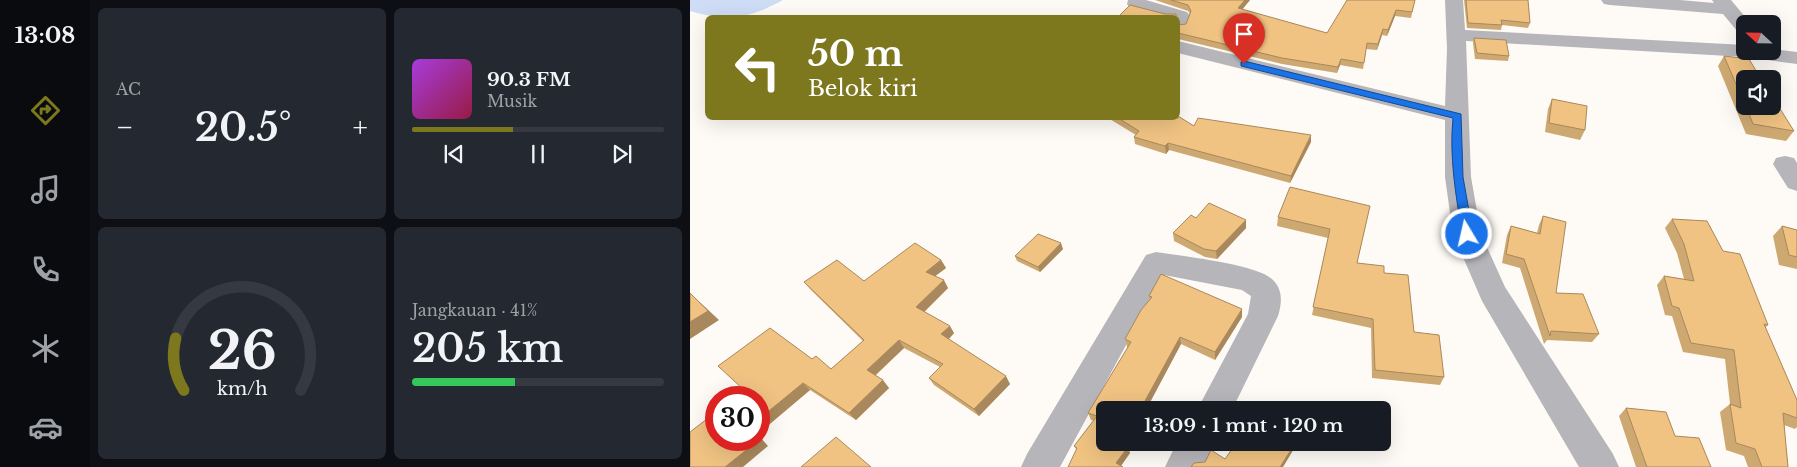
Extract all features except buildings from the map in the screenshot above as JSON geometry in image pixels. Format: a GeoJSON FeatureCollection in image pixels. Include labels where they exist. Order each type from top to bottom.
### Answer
{"type":"FeatureCollection","features":[{"type":"Feature","properties":{"kind":"street"},"geometry":{"type":"LineString","coordinates":[[1137,0],[1136,4],[1177,15]]}},
{"type":"Feature","properties":{"kind":"street"},"geometry":{"type":"LineString","coordinates":[[1454,0],[1458,177],[1467,234],[1493,293],[1600,467]]}},
{"type":"Feature","properties":{"kind":"street"},"geometry":{"type":"LineString","coordinates":[[1610,0],[1725,4],[1736,17]]}},
{"type":"Feature","properties":{"kind":"street"},"geometry":{"type":"LineString","coordinates":[[1456,35],[1736,51]]}},
{"type":"Feature","properties":{"kind":"street"},"geometry":{"type":"LineString","coordinates":[[1180,47],[1457,116]]}},
{"type":"Feature","properties":{"kind":"street"},"geometry":{"type":"LineString","coordinates":[[1781,56],[1797,58]]}},
{"type":"Feature","properties":{"kind":"street"},"geometry":{"type":"LineString","coordinates":[[1040,467],[1156,263],[1246,279],[1256,282],[1265,292],[1268,300],[1263,316],[1219,401]]}},
{"type":"Feature","properties":{"kind":"street"},"geometry":{"type":"LineString","coordinates":[[1184,467],[1192,451]]}},
{"type":"Feature","properties":{"kind":"water"},"geometry":{"type":"Polygon","coordinates":[[[690,0],[783,0],[748,15],[707,15],[690,11],[690,0]]]}},
{"type":"Feature","properties":{"kind":"route"},"geometry":{"type":"LineString","coordinates":[[1244,64],[1457,116],[1458,177],[1467,234]]}}]}
